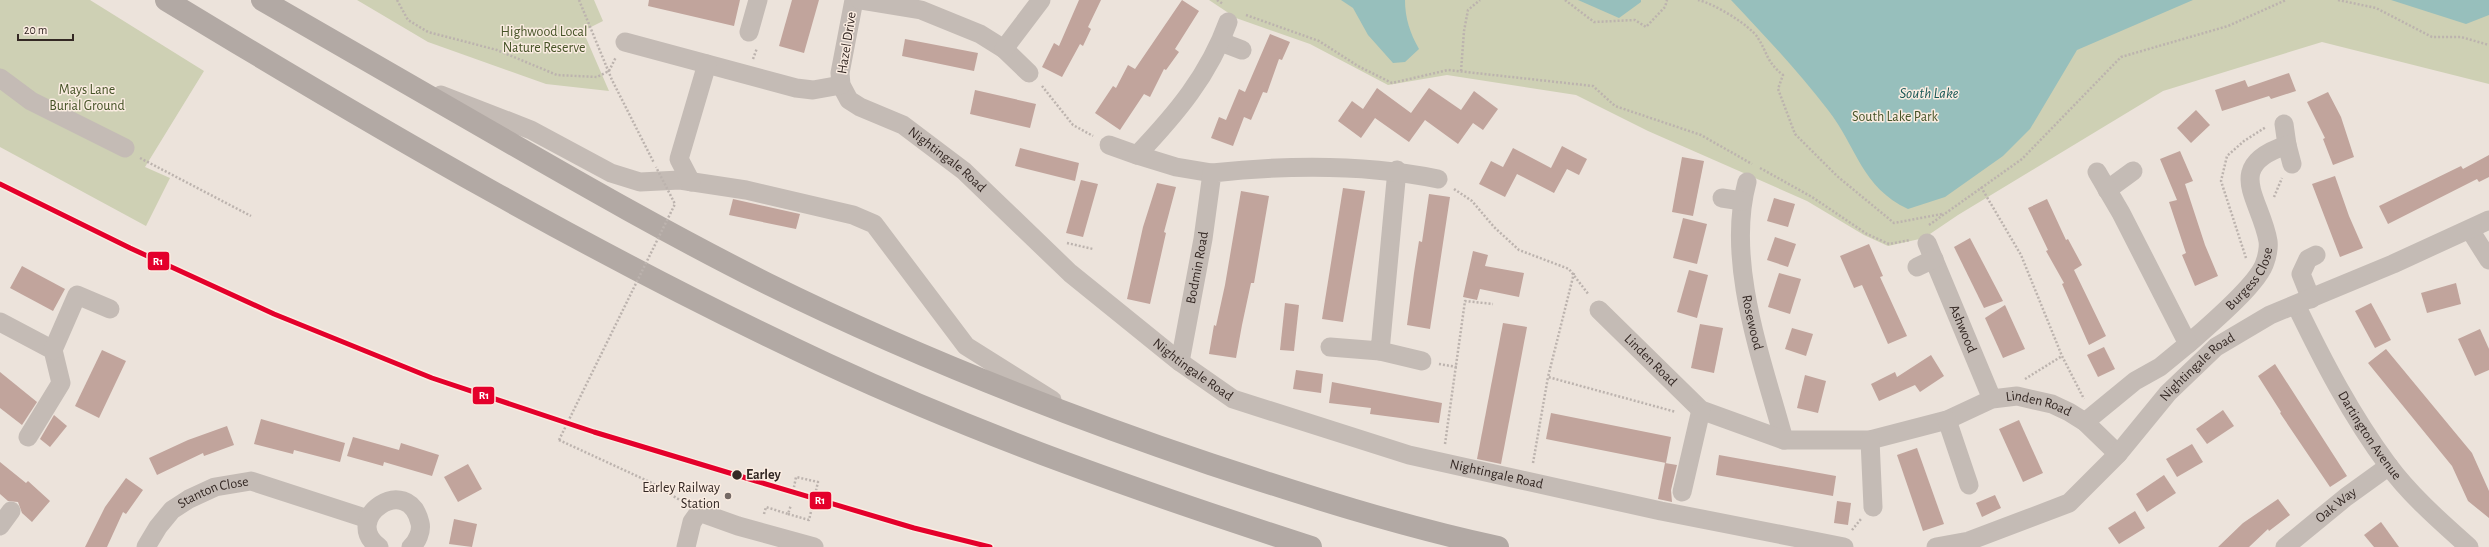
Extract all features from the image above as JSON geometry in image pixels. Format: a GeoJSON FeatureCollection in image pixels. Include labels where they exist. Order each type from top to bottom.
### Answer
{"type":"FeatureCollection","features":[{"type":"Feature","properties":{"kind":"main road"},"geometry":{"type":"LineString","coordinates":[[166,0],[542,219],[725,316],[830,366],[995,436],[1075,468],[1311,547]]}},
{"type":"Feature","properties":{"kind":"main road"},"geometry":{"type":"LineString","coordinates":[[262,0],[616,203],[767,283],[994,385],[1079,417],[1293,492],[1422,528],[1498,547]]}},
{"type":"Feature","properties":{"kind":"street"},"geometry":{"type":"LineString","coordinates":[[749,32],[758,0]]}},
{"type":"Feature","properties":{"kind":"street","name":"Hazel Drive"},"geometry":{"type":"LineString","coordinates":[[841,85],[840,73],[854,0]]}},
{"type":"Feature","properties":{"kind":"street"},"geometry":{"type":"LineString","coordinates":[[860,0],[921,10],[980,34],[1004,49],[1029,73]]}},
{"type":"Feature","properties":{"kind":"street"},"geometry":{"type":"LineString","coordinates":[[1004,49],[1042,0]]}},
{"type":"Feature","properties":{"kind":"street"},"geometry":{"type":"LineString","coordinates":[[1137,155],[1177,114],[1221,42],[1232,14]]}},
{"type":"Feature","properties":{"kind":"street"},"geometry":{"type":"LineString","coordinates":[[625,42],[796,88],[813,90],[841,85]]}},
{"type":"Feature","properties":{"kind":"street"},"geometry":{"type":"LineString","coordinates":[[1221,42],[1242,50]]}},
{"type":"Feature","properties":{"kind":"street"},"geometry":{"type":"LineString","coordinates":[[691,182],[680,159],[707,64]]}},
{"type":"Feature","properties":{"kind":"street"},"geometry":{"type":"LineString","coordinates":[[395,77],[531,130],[611,172],[640,182],[680,180],[746,190],[846,213],[874,224],[966,346],[1079,417]]}},
{"type":"Feature","properties":{"kind":"street"},"geometry":{"type":"LineString","coordinates":[[0,78],[31,101],[124,148]]}},
{"type":"Feature","properties":{"kind":"street","name":"Nightingale Road"},"geometry":{"type":"LineString","coordinates":[[841,85],[849,100],[860,107],[904,125],[964,171],[1070,273],[1180,362],[1233,399],[1409,455],[1530,482],[1847,540]]}},
{"type":"Feature","properties":{"kind":"street"},"geometry":{"type":"LineString","coordinates":[[2284,124],[2292,164]]}},
{"type":"Feature","properties":{"kind":"street"},"geometry":{"type":"LineString","coordinates":[[1109,145],[1176,167],[1212,173],[1248,169],[1398,170],[1438,179]]}},
{"type":"Feature","properties":{"kind":"street","name":"Burgess Close"},"geometry":{"type":"LineString","coordinates":[[2090,417],[2135,381],[2174,356],[2188,344],[2232,304],[2265,264],[2269,242],[2249,185],[2254,164],[2272,150],[2287,145]]}},
{"type":"Feature","properties":{"kind":"street"},"geometry":{"type":"LineString","coordinates":[[1380,351],[1398,170]]}},
{"type":"Feature","properties":{"kind":"street"},"geometry":{"type":"LineString","coordinates":[[2107,190],[2133,171]]}},
{"type":"Feature","properties":{"kind":"street"},"geometry":{"type":"LineString","coordinates":[[2097,172],[2188,344]]}},
{"type":"Feature","properties":{"kind":"street","name":"Bodmin Road"},"geometry":{"type":"LineString","coordinates":[[1180,362],[1203,239],[1212,173]]}},
{"type":"Feature","properties":{"kind":"street","name":"Rosewood"},"geometry":{"type":"LineString","coordinates":[[1747,182],[1742,201],[1742,275],[1784,440]]}},
{"type":"Feature","properties":{"kind":"street"},"geometry":{"type":"LineString","coordinates":[[1722,198],[1742,201]]}},
{"type":"Feature","properties":{"kind":"street","name":"Nightingale Road"},"geometry":{"type":"LineString","coordinates":[[1936,547],[1969,541],[2069,503],[2118,454],[2168,393],[2216,347],[2270,315],[2470,230],[2489,220]]}},
{"type":"Feature","properties":{"kind":"street"},"geometry":{"type":"LineString","coordinates":[[2470,230],[2489,260]]}},
{"type":"Feature","properties":{"kind":"street"},"geometry":{"type":"LineString","coordinates":[[1917,267],[1924,243]]}},
{"type":"Feature","properties":{"kind":"street","name":"Ashwood"},"geometry":{"type":"LineString","coordinates":[[1924,243],[1992,399]]}},
{"type":"Feature","properties":{"kind":"street","name":"Dartington Avenue"},"geometry":{"type":"LineString","coordinates":[[2316,255],[2308,259],[2301,274],[2303,302],[2323,361],[2354,415],[2389,466],[2414,496],[2469,547]]}},
{"type":"Feature","properties":{"kind":"street"},"geometry":{"type":"LineString","coordinates":[[28,437],[60,383],[53,350],[76,295],[110,309]]}},
{"type":"Feature","properties":{"kind":"street","name":"Linden Road"},"geometry":{"type":"LineString","coordinates":[[1599,310],[1700,414],[1784,440],[1870,440],[1947,420],[1992,399],[2017,396],[2052,404],[2090,417],[2118,454]]}},
{"type":"Feature","properties":{"kind":"street"},"geometry":{"type":"LineString","coordinates":[[0,322],[53,350]]}},
{"type":"Feature","properties":{"kind":"street"},"geometry":{"type":"LineString","coordinates":[[1330,348],[1380,351],[1422,361]]}},
{"type":"Feature","properties":{"kind":"street"},"geometry":{"type":"LineString","coordinates":[[1682,492],[1700,414]]}},
{"type":"Feature","properties":{"kind":"street"},"geometry":{"type":"LineString","coordinates":[[1947,420],[1969,485]]}},
{"type":"Feature","properties":{"kind":"street"},"geometry":{"type":"LineString","coordinates":[[1870,440],[1873,508]]}},
{"type":"Feature","properties":{"kind":"street","name":"Oak Way"},"geometry":{"type":"LineString","coordinates":[[2285,547],[2346,497],[2389,466]]}},
{"type":"Feature","properties":{"kind":"street","name":"Stanton Close"},"geometry":{"type":"LineString","coordinates":[[146,547],[158,527],[172,510],[189,499],[215,487],[251,481],[368,519]]}},
{"type":"Feature","properties":{"kind":"street"},"geometry":{"type":"LineString","coordinates":[[379,547],[372,542],[367,529],[368,519],[378,505],[392,500],[403,501],[412,506],[417,513],[421,525],[418,539],[411,547]]}},
{"type":"Feature","properties":{"kind":"street"},"geometry":{"type":"LineString","coordinates":[[686,547],[692,522],[699,512],[738,526],[814,547]]}},
{"type":"Feature","properties":{"kind":"path"},"geometry":{"type":"LineString","coordinates":[[397,0],[408,20],[428,32],[497,50],[557,75],[597,77],[609,71]]}},
{"type":"Feature","properties":{"kind":"path"},"geometry":{"type":"LineString","coordinates":[[579,0],[612,80],[675,204],[559,440],[652,483],[699,512]]}},
{"type":"Feature","properties":{"kind":"path"},"geometry":{"type":"LineString","coordinates":[[1217,0],[1232,14],[1319,41],[1358,66],[1392,83],[1448,70],[1594,86],[1615,106],[1701,135],[1812,197],[1867,234],[1889,244],[1924,243],[1943,214],[2022,159],[2121,57],[2228,26],[2286,0]]}},
{"type":"Feature","properties":{"kind":"path"},"geometry":{"type":"LineString","coordinates":[[1461,71],[1464,31],[1468,10],[1480,0]]}},
{"type":"Feature","properties":{"kind":"path"},"geometry":{"type":"LineString","coordinates":[[1565,0],[1594,22],[1635,20],[1646,28],[1665,7],[1667,0]]}},
{"type":"Feature","properties":{"kind":"path"},"geometry":{"type":"LineString","coordinates":[[1698,0],[1711,4],[1743,24],[1757,36],[1770,65],[1783,75],[1778,89],[1795,134],[1837,176],[1894,223],[1943,214]]}},
{"type":"Feature","properties":{"kind":"path"},"geometry":{"type":"LineString","coordinates":[[2338,0],[2376,8],[2432,37],[2461,37],[2489,45]]}},
{"type":"Feature","properties":{"kind":"path"},"geometry":{"type":"LineString","coordinates":[[1029,73],[1052,97],[1073,125],[1109,145]]}},
{"type":"Feature","properties":{"kind":"path"},"geometry":{"type":"LineString","coordinates":[[124,148],[149,163],[251,216]]}},
{"type":"Feature","properties":{"kind":"path"},"geometry":{"type":"LineString","coordinates":[[2275,204],[2274,197],[2280,180],[2292,164]]}},
{"type":"Feature","properties":{"kind":"path"},"geometry":{"type":"LineString","coordinates":[[1438,179],[1472,201],[1494,227],[1519,250],[1568,269],[1574,273],[1599,310]]}},
{"type":"Feature","properties":{"kind":"path"},"geometry":{"type":"LineString","coordinates":[[1981,188],[2021,255],[2062,356],[2085,400],[2090,417]]}},
{"type":"Feature","properties":{"kind":"path"},"geometry":{"type":"LineString","coordinates":[[1530,482],[1548,377],[1574,273]]}},
{"type":"Feature","properties":{"kind":"path"},"geometry":{"type":"LineString","coordinates":[[1442,462],[1466,302],[1493,304]]}},
{"type":"Feature","properties":{"kind":"path"},"geometry":{"type":"LineString","coordinates":[[1548,377],[1700,414]]}},
{"type":"Feature","properties":{"kind":"path"},"geometry":{"type":"LineString","coordinates":[[788,514],[809,520],[818,482],[796,477],[794,487]]}},
{"type":"Feature","properties":{"kind":"path"},"geometry":{"type":"LineString","coordinates":[[1847,540],[1853,526],[1873,508]]}},
{"type":"Feature","properties":{"kind":"green space","name":"Mays Lane Burial Ground"},"geometry":{"type":"Polygon","coordinates":[[[0,0],[90,0],[204,71],[145,167],[170,178],[146,226],[0,147],[0,0]]]}},
{"type":"Feature","properties":{"kind":"green space","name":"Highwood Local Nature Reserve"},"geometry":{"type":"Polygon","coordinates":[[[357,0],[594,0],[603,21],[583,31],[609,91],[546,84],[428,42],[357,0]]]}},
{"type":"Feature","properties":{"kind":"green space","name":"South Lake Park"},"geometry":{"type":"Polygon","coordinates":[[[1209,0],[2489,0],[2489,84],[2322,42],[2163,91],[1958,215],[1924,238],[1888,246],[1864,235],[1807,201],[1648,131],[1576,95],[1447,75],[1388,85],[1310,44],[1236,18],[1209,0]]]}},
{"type":"Feature","properties":{"kind":"water"},"geometry":{"type":"Polygon","coordinates":[[[1341,0],[1405,0],[1409,25],[1419,49],[1405,62],[1393,63],[1368,35],[1353,8],[1341,0]]]}},
{"type":"Feature","properties":{"kind":"water"},"geometry":{"type":"Polygon","coordinates":[[[1578,0],[1641,0],[1641,2],[1619,18],[1578,0]]]}},
{"type":"Feature","properties":{"kind":"water","name":"South Lake"},"geometry":{"type":"Polygon","coordinates":[[[1731,0],[2193,0],[2077,50],[2030,129],[2003,156],[1945,197],[1908,209],[1892,200],[1870,178],[1828,110],[1793,67],[1731,0]]]}},
{"type":"Feature","properties":{"kind":"water"},"geometry":{"type":"Polygon","coordinates":[[[2391,0],[2489,0],[2489,15],[2466,24],[2391,0]]]}},
{"type":"Feature","properties":{"kind":"building"},"geometry":{"type":"Polygon","coordinates":[[[649,0],[740,0],[734,26],[648,6],[649,0]]]}},
{"type":"Feature","properties":{"kind":"building"},"geometry":{"type":"Polygon","coordinates":[[[792,0],[819,0],[804,53],[779,46],[792,0]]]}},
{"type":"Feature","properties":{"kind":"building"},"geometry":{"type":"Polygon","coordinates":[[[1079,0],[1101,0],[1088,27],[1091,29],[1083,46],[1080,44],[1062,77],[1042,67],[1054,43],[1059,46],[1079,0]]]}},
{"type":"Feature","properties":{"kind":"building"},"geometry":{"type":"Polygon","coordinates":[[[1182,0],[1199,11],[1175,49],[1179,52],[1166,70],[1164,69],[1150,97],[1144,94],[1120,130],[1095,113],[1113,86],[1116,88],[1128,65],[1135,69],[1182,0]]]}},
{"type":"Feature","properties":{"kind":"building"},"geometry":{"type":"Polygon","coordinates":[[[1270,34],[1290,42],[1282,60],[1279,59],[1267,93],[1263,92],[1251,120],[1244,117],[1233,146],[1211,138],[1219,117],[1226,120],[1239,89],[1245,92],[1270,34]]]}},
{"type":"Feature","properties":{"kind":"building"},"geometry":{"type":"Polygon","coordinates":[[[905,39],[978,53],[974,71],[902,56],[905,39]]]}},
{"type":"Feature","properties":{"kind":"building"},"geometry":{"type":"Polygon","coordinates":[[[2289,73],[2296,91],[2271,99],[2269,96],[2222,111],[2215,90],[2245,80],[2248,87],[2289,73]]]}},
{"type":"Feature","properties":{"kind":"building"},"geometry":{"type":"Polygon","coordinates":[[[1377,88],[1411,113],[1429,88],[1461,110],[1474,91],[1498,109],[1483,130],[1473,123],[1458,144],[1425,120],[1409,142],[1375,118],[1361,138],[1338,121],[1352,101],[1363,109],[1377,88]]]}},
{"type":"Feature","properties":{"kind":"building"},"geometry":{"type":"Polygon","coordinates":[[[975,90],[1036,104],[1030,128],[970,114],[975,90]]]}},
{"type":"Feature","properties":{"kind":"building"},"geometry":{"type":"Polygon","coordinates":[[[2328,92],[2341,117],[2354,157],[2333,165],[2323,139],[2325,138],[2307,102],[2328,92]]]}},
{"type":"Feature","properties":{"kind":"building"},"geometry":{"type":"Polygon","coordinates":[[[2196,110],[2210,125],[2191,143],[2177,128],[2196,110]]]}},
{"type":"Feature","properties":{"kind":"building"},"geometry":{"type":"Polygon","coordinates":[[[1562,146],[1587,159],[1579,175],[1567,169],[1554,193],[1517,174],[1505,197],[1479,184],[1491,161],[1503,167],[1513,148],[1551,168],[1562,146]]]}},
{"type":"Feature","properties":{"kind":"building"},"geometry":{"type":"Polygon","coordinates":[[[1020,148],[1079,163],[1075,181],[1015,166],[1020,148]]]}},
{"type":"Feature","properties":{"kind":"building"},"geometry":{"type":"Polygon","coordinates":[[[2180,151],[2193,181],[2185,184],[2205,245],[2218,276],[2195,286],[2182,255],[2186,253],[2169,202],[2177,200],[2160,159],[2180,151]]]}},
{"type":"Feature","properties":{"kind":"building"},"geometry":{"type":"Polygon","coordinates":[[[2489,155],[2489,177],[2479,182],[2477,179],[2388,224],[2379,206],[2461,166],[2463,169],[2489,155]]]}},
{"type":"Feature","properties":{"kind":"building"},"geometry":{"type":"Polygon","coordinates":[[[1682,157],[1704,161],[1693,216],[1672,212],[1682,157]]]}},
{"type":"Feature","properties":{"kind":"building"},"geometry":{"type":"Polygon","coordinates":[[[2335,176],[2349,216],[2363,248],[2340,257],[2312,184],[2335,176]]]}},
{"type":"Feature","properties":{"kind":"building"},"geometry":{"type":"Polygon","coordinates":[[[1081,180],[1098,184],[1083,237],[1066,233],[1081,180]]]}},
{"type":"Feature","properties":{"kind":"building"},"geometry":{"type":"Polygon","coordinates":[[[1157,183],[1176,187],[1164,232],[1166,233],[1150,304],[1127,299],[1143,227],[1157,183]]]}},
{"type":"Feature","properties":{"kind":"building"},"geometry":{"type":"Polygon","coordinates":[[[1343,188],[1365,191],[1343,322],[1322,319],[1343,188]]]}},
{"type":"Feature","properties":{"kind":"building"},"geometry":{"type":"Polygon","coordinates":[[[1241,191],[1269,196],[1254,283],[1251,283],[1236,358],[1209,354],[1214,325],[1216,326],[1225,285],[1241,191]]]}},
{"type":"Feature","properties":{"kind":"building"},"geometry":{"type":"Polygon","coordinates":[[[1429,194],[1450,197],[1430,329],[1407,325],[1419,241],[1422,242],[1429,194]]]}},
{"type":"Feature","properties":{"kind":"building"},"geometry":{"type":"Polygon","coordinates":[[[1774,198],[1795,204],[1788,227],[1767,221],[1774,198]]]}},
{"type":"Feature","properties":{"kind":"building"},"geometry":{"type":"Polygon","coordinates":[[[733,199],[800,214],[796,229],[729,215],[733,199]]]}},
{"type":"Feature","properties":{"kind":"building"},"geometry":{"type":"Polygon","coordinates":[[[2047,199],[2066,240],[2068,239],[2082,265],[2074,270],[2106,336],[2089,345],[2062,284],[2064,283],[2046,251],[2048,250],[2028,208],[2047,199]]]}},
{"type":"Feature","properties":{"kind":"building"},"geometry":{"type":"Polygon","coordinates":[[[1683,218],[1707,224],[1697,264],[1673,258],[1683,218]]]}},
{"type":"Feature","properties":{"kind":"building"},"geometry":{"type":"Polygon","coordinates":[[[1775,237],[1796,244],[1788,267],[1767,260],[1775,237]]]}},
{"type":"Feature","properties":{"kind":"building"},"geometry":{"type":"Polygon","coordinates":[[[1970,238],[2003,301],[1984,308],[1954,247],[1970,238]]]}},
{"type":"Feature","properties":{"kind":"building"},"geometry":{"type":"Polygon","coordinates":[[[1869,244],[1883,276],[1880,277],[1907,336],[1888,344],[1862,285],[1854,288],[1840,256],[1869,244]]]}},
{"type":"Feature","properties":{"kind":"building"},"geometry":{"type":"Polygon","coordinates":[[[1473,251],[1488,255],[1485,266],[1524,273],[1519,297],[1480,289],[1477,300],[1463,297],[1473,251]]]}},
{"type":"Feature","properties":{"kind":"building"},"geometry":{"type":"Polygon","coordinates":[[[22,266],[65,289],[53,311],[10,288],[22,266]]]}},
{"type":"Feature","properties":{"kind":"building"},"geometry":{"type":"Polygon","coordinates":[[[1689,270],[1708,275],[1697,318],[1677,312],[1689,270]]]}},
{"type":"Feature","properties":{"kind":"building"},"geometry":{"type":"Polygon","coordinates":[[[1779,273],[1801,279],[1790,314],[1768,307],[1779,273]]]}},
{"type":"Feature","properties":{"kind":"building"},"geometry":{"type":"Polygon","coordinates":[[[2456,283],[2461,304],[2427,313],[2421,293],[2456,283]]]}},
{"type":"Feature","properties":{"kind":"building"},"geometry":{"type":"Polygon","coordinates":[[[1285,303],[1299,305],[1294,351],[1280,350],[1285,303]]]}},
{"type":"Feature","properties":{"kind":"building"},"geometry":{"type":"Polygon","coordinates":[[[2371,303],[2391,340],[2375,348],[2355,311],[2371,303]]]}},
{"type":"Feature","properties":{"kind":"building"},"geometry":{"type":"Polygon","coordinates":[[[2005,305],[2025,349],[2003,358],[1985,318],[2005,305]]]}},
{"type":"Feature","properties":{"kind":"building"},"geometry":{"type":"Polygon","coordinates":[[[1503,323],[1527,327],[1501,464],[1477,459],[1503,323]]]}},
{"type":"Feature","properties":{"kind":"building"},"geometry":{"type":"Polygon","coordinates":[[[1700,324],[1723,328],[1714,373],[1691,368],[1700,324]]]}},
{"type":"Feature","properties":{"kind":"building"},"geometry":{"type":"Polygon","coordinates":[[[1792,328],[1813,334],[1806,356],[1785,349],[1792,328]]]}},
{"type":"Feature","properties":{"kind":"building"},"geometry":{"type":"Polygon","coordinates":[[[2480,329],[2489,349],[2489,370],[2475,376],[2458,339],[2480,329]]]}},
{"type":"Feature","properties":{"kind":"building"},"geometry":{"type":"Polygon","coordinates":[[[2104,347],[2115,369],[2098,377],[2087,355],[2104,347]]]}},
{"type":"Feature","properties":{"kind":"building"},"geometry":{"type":"Polygon","coordinates":[[[2386,349],[2472,453],[2489,491],[2489,518],[2468,501],[2452,466],[2368,363],[2386,349]]]}},
{"type":"Feature","properties":{"kind":"building"},"geometry":{"type":"Polygon","coordinates":[[[102,350],[126,361],[99,418],[75,406],[102,350]]]}},
{"type":"Feature","properties":{"kind":"building"},"geometry":{"type":"Polygon","coordinates":[[[1931,355],[1944,376],[1920,392],[1915,385],[1879,401],[1871,384],[1895,372],[1897,377],[1931,355]]]}},
{"type":"Feature","properties":{"kind":"building"},"geometry":{"type":"Polygon","coordinates":[[[2275,364],[2347,476],[2330,487],[2280,413],[2281,412],[2258,376],[2275,364]]]}},
{"type":"Feature","properties":{"kind":"building"},"geometry":{"type":"Polygon","coordinates":[[[1296,370],[1323,374],[1321,393],[1293,389],[1296,370]]]}},
{"type":"Feature","properties":{"kind":"building"},"geometry":{"type":"Polygon","coordinates":[[[0,372],[37,402],[22,425],[0,408],[0,372]]]}},
{"type":"Feature","properties":{"kind":"building"},"geometry":{"type":"Polygon","coordinates":[[[1805,375],[1826,381],[1818,413],[1797,408],[1805,375]]]}},
{"type":"Feature","properties":{"kind":"building"},"geometry":{"type":"Polygon","coordinates":[[[1332,382],[1442,403],[1439,423],[1370,414],[1371,408],[1329,403],[1332,382]]]}},
{"type":"Feature","properties":{"kind":"building"},"geometry":{"type":"Polygon","coordinates":[[[2223,410],[2234,426],[2207,444],[2196,429],[2223,410]]]}},
{"type":"Feature","properties":{"kind":"building"},"geometry":{"type":"Polygon","coordinates":[[[1551,413],[1671,437],[1666,463],[1546,439],[1551,413]]]}},
{"type":"Feature","properties":{"kind":"building"},"geometry":{"type":"Polygon","coordinates":[[[54,415],[67,426],[50,447],[40,439],[54,415]]]}},
{"type":"Feature","properties":{"kind":"building"},"geometry":{"type":"Polygon","coordinates":[[[261,419],[345,443],[340,462],[294,450],[293,454],[254,444],[261,419]]]}},
{"type":"Feature","properties":{"kind":"building"},"geometry":{"type":"Polygon","coordinates":[[[2019,420],[2043,473],[2023,482],[1999,429],[2019,420]]]}},
{"type":"Feature","properties":{"kind":"building"},"geometry":{"type":"Polygon","coordinates":[[[227,426],[234,445],[204,456],[203,453],[157,475],[149,458],[188,440],[227,426]]]}},
{"type":"Feature","properties":{"kind":"building"},"geometry":{"type":"Polygon","coordinates":[[[353,437],[399,450],[401,443],[439,455],[432,476],[384,462],[383,466],[347,456],[353,437]]]}},
{"type":"Feature","properties":{"kind":"building"},"geometry":{"type":"Polygon","coordinates":[[[2192,444],[2203,462],[2177,477],[2166,459],[2192,444]]]}},
{"type":"Feature","properties":{"kind":"building"},"geometry":{"type":"Polygon","coordinates":[[[1917,448],[1944,524],[1923,531],[1897,455],[1917,448]]]}},
{"type":"Feature","properties":{"kind":"building"},"geometry":{"type":"Polygon","coordinates":[[[1719,455],[1836,476],[1833,496],[1716,475],[1719,455]]]}},
{"type":"Feature","properties":{"kind":"building"},"geometry":{"type":"Polygon","coordinates":[[[0,462],[26,483],[28,481],[50,501],[32,522],[22,513],[18,502],[8,501],[0,494],[0,462]]]}},
{"type":"Feature","properties":{"kind":"building"},"geometry":{"type":"Polygon","coordinates":[[[1665,463],[1677,465],[1671,490],[1672,502],[1658,499],[1665,463]]]}},
{"type":"Feature","properties":{"kind":"building"},"geometry":{"type":"Polygon","coordinates":[[[468,464],[482,489],[458,502],[444,477],[468,464]]]}},
{"type":"Feature","properties":{"kind":"building"},"geometry":{"type":"Polygon","coordinates":[[[2164,475],[2176,493],[2147,512],[2136,494],[2164,475]]]}},
{"type":"Feature","properties":{"kind":"building"},"geometry":{"type":"Polygon","coordinates":[[[126,478],[143,490],[126,514],[123,512],[107,547],[85,547],[105,507],[126,478]]]}},
{"type":"Feature","properties":{"kind":"building"},"geometry":{"type":"Polygon","coordinates":[[[1995,495],[2001,508],[1982,517],[1976,503],[1995,495]]]}},
{"type":"Feature","properties":{"kind":"building"},"geometry":{"type":"Polygon","coordinates":[[[2278,499],[2290,515],[2269,531],[2268,529],[2249,547],[2218,547],[2243,523],[2278,499]]]}},
{"type":"Feature","properties":{"kind":"building"},"geometry":{"type":"Polygon","coordinates":[[[1837,501],[1851,503],[1848,525],[1834,523],[1837,501]]]}},
{"type":"Feature","properties":{"kind":"building"},"geometry":{"type":"Polygon","coordinates":[[[2135,511],[2145,528],[2119,544],[2108,528],[2135,511]]]}},
{"type":"Feature","properties":{"kind":"building"},"geometry":{"type":"Polygon","coordinates":[[[454,519],[477,524],[472,547],[449,544],[454,519]]]}},
{"type":"Feature","properties":{"kind":"building"},"geometry":{"type":"Polygon","coordinates":[[[2381,522],[2399,547],[2374,547],[2364,535],[2381,522]]]}},
{"type":"Feature","properties":{"kind":"transit line","name":"R1"},"geometry":{"type":"LineString","coordinates":[[0,184],[130,248],[274,314],[432,378],[594,432],[914,528],[990,547]]}},
{"type":"Feature","properties":{"kind":"place","name":"Earley"},"geometry":{"type":"Point","coordinates":[737,475]}},
{"type":"Feature","properties":{"kind":"place","name":"Earley Railway Station"},"geometry":{"type":"Point","coordinates":[728,496]}}]}
